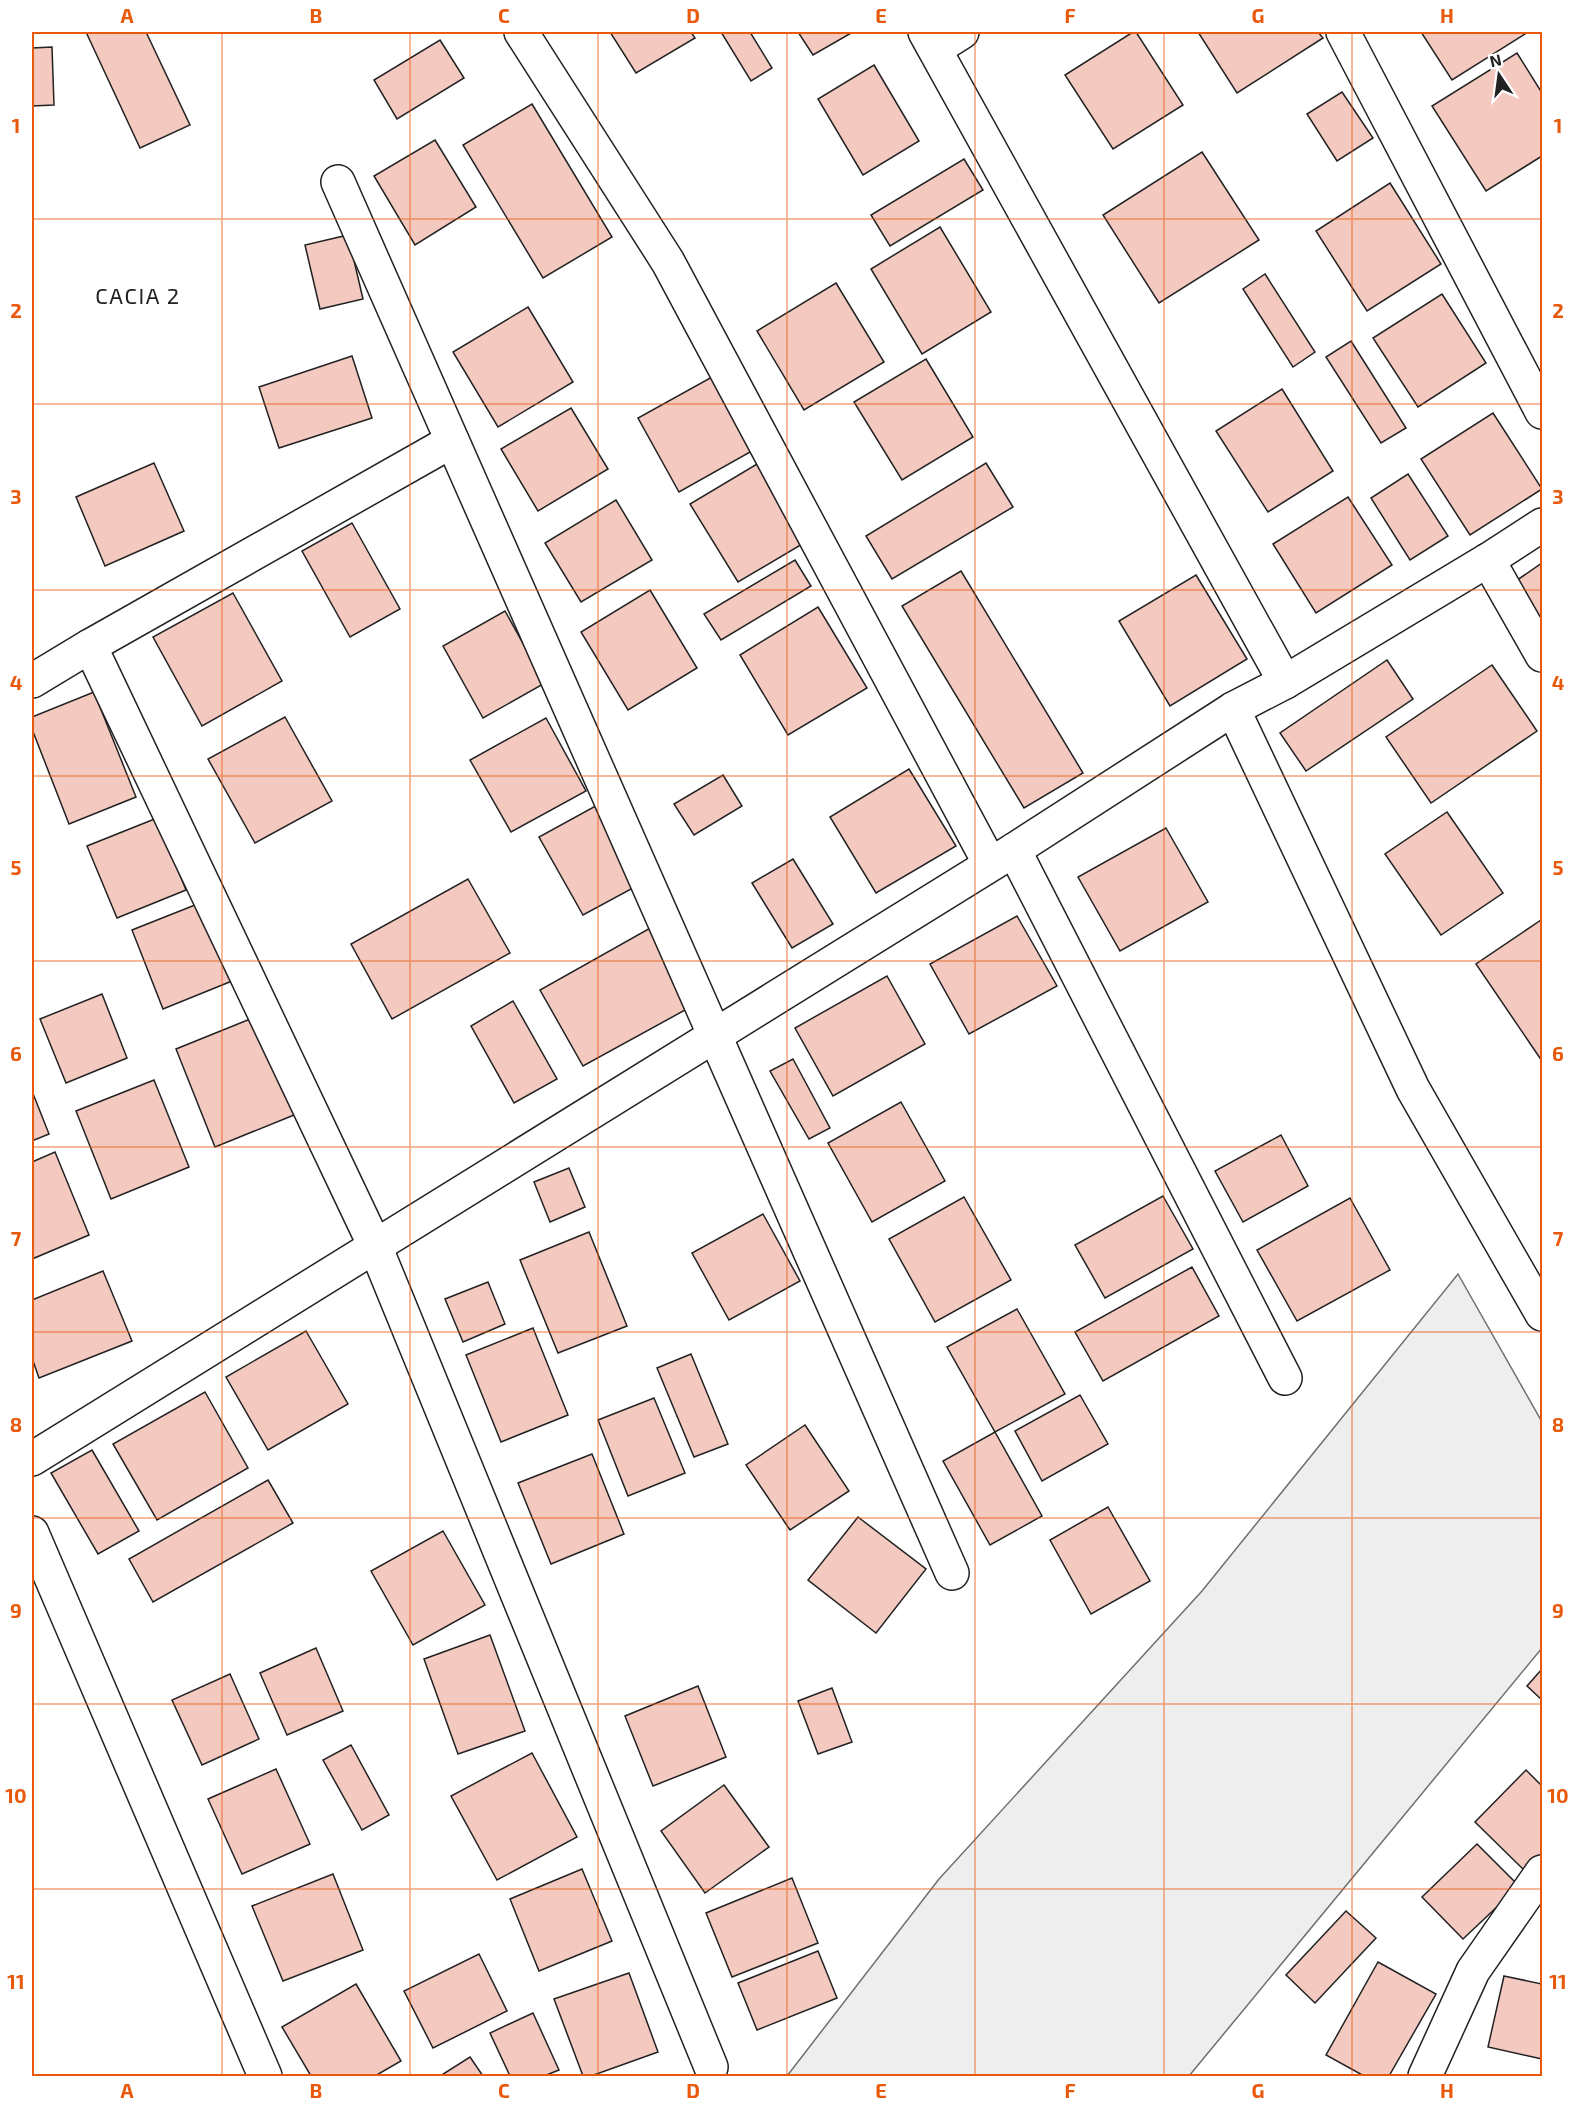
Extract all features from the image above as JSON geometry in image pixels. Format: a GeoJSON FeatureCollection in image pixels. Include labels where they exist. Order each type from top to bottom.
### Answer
{"type":"FeatureCollection","features":[{"type":"Feature","properties":{"kind":"street"},"geometry":{"type":"LineString","coordinates":[[520,32],[668,262],[1002,857],[1286,1378]]}},
{"type":"Feature","properties":{"kind":"street"},"geometry":{"type":"LineString","coordinates":[[1343,32],[1542,412]]}},
{"type":"Feature","properties":{"kind":"street"},"geometry":{"type":"LineString","coordinates":[[941,37],[1285,682]]}},
{"type":"Feature","properties":{"kind":"street"},"geometry":{"type":"LineString","coordinates":[[338,182],[952,1573]]}},
{"type":"Feature","properties":{"kind":"street"},"geometry":{"type":"LineString","coordinates":[[32,681],[452,441]]}},
{"type":"Feature","properties":{"kind":"street"},"geometry":{"type":"LineString","coordinates":[[32,1460],[1002,857],[1233,709],[1285,682],[1542,525]]}},
{"type":"Feature","properties":{"kind":"street"},"geometry":{"type":"LineString","coordinates":[[1488,560],[1542,656]]}},
{"type":"Feature","properties":{"kind":"street"},"geometry":{"type":"LineString","coordinates":[[90,646],[375,1246],[711,2067]]}},
{"type":"Feature","properties":{"kind":"street"},"geometry":{"type":"LineString","coordinates":[[1233,709],[1413,1089],[1542,1314]]}},
{"type":"Feature","properties":{"kind":"street"},"geometry":{"type":"LineString","coordinates":[[32,1533],[265,2076]]}},
{"type":"Feature","properties":{"kind":"street"},"geometry":{"type":"LineString","coordinates":[[1425,2076],[1473,1971],[1542,1872]]}},
{"type":"Feature","properties":{"kind":"shaded area"},"geometry":{"type":"Polygon","coordinates":[[[1458,1274],[1542,1422],[1542,1648],[1189,2076],[787,2076],[939,1879],[1202,1591],[1458,1274]]]}},
{"type":"Feature","properties":{"kind":"building"},"geometry":{"type":"Polygon","coordinates":[[[86,32],[146,32],[190,125],[140,148],[86,32]]]}},
{"type":"Feature","properties":{"kind":"building"},"geometry":{"type":"Polygon","coordinates":[[[610,32],[691,32],[695,38],[636,73],[610,32]]]}},
{"type":"Feature","properties":{"kind":"building"},"geometry":{"type":"Polygon","coordinates":[[[721,32],[750,32],[772,68],[751,81],[721,32]]]}},
{"type":"Feature","properties":{"kind":"building"},"geometry":{"type":"Polygon","coordinates":[[[798,32],[853,32],[813,55],[798,32]]]}},
{"type":"Feature","properties":{"kind":"building"},"geometry":{"type":"Polygon","coordinates":[[[1136,32],[1183,105],[1113,149],[1065,75],[1136,32]]]}},
{"type":"Feature","properties":{"kind":"building"},"geometry":{"type":"Polygon","coordinates":[[[1198,32],[1318,32],[1323,38],[1237,93],[1198,32]]]}},
{"type":"Feature","properties":{"kind":"building"},"geometry":{"type":"Polygon","coordinates":[[[1421,32],[1528,32],[1452,80],[1421,32]]]}},
{"type":"Feature","properties":{"kind":"building"},"geometry":{"type":"Polygon","coordinates":[[[440,40],[464,78],[397,119],[374,80],[440,40]]]}},
{"type":"Feature","properties":{"kind":"building"},"geometry":{"type":"Polygon","coordinates":[[[52,47],[54,105],[32,106],[32,48],[52,47]]]}},
{"type":"Feature","properties":{"kind":"building"},"geometry":{"type":"Polygon","coordinates":[[[1517,53],[1542,93],[1542,156],[1486,191],[1432,106],[1517,53]]]}},
{"type":"Feature","properties":{"kind":"building"},"geometry":{"type":"Polygon","coordinates":[[[874,65],[919,141],[863,175],[818,99],[874,65]]]}},
{"type":"Feature","properties":{"kind":"building"},"geometry":{"type":"Polygon","coordinates":[[[1342,92],[1373,138],[1337,161],[1307,114],[1342,92]]]}},
{"type":"Feature","properties":{"kind":"building"},"geometry":{"type":"Polygon","coordinates":[[[532,104],[612,237],[543,278],[463,145],[532,104]]]}},
{"type":"Feature","properties":{"kind":"building"},"geometry":{"type":"Polygon","coordinates":[[[435,140],[476,207],[415,245],[374,176],[435,140]]]}},
{"type":"Feature","properties":{"kind":"building"},"geometry":{"type":"Polygon","coordinates":[[[1202,152],[1259,240],[1159,303],[1103,215],[1202,152]]]}},
{"type":"Feature","properties":{"kind":"building"},"geometry":{"type":"Polygon","coordinates":[[[964,159],[983,190],[890,246],[871,215],[964,159]]]}},
{"type":"Feature","properties":{"kind":"building"},"geometry":{"type":"Polygon","coordinates":[[[1390,183],[1441,264],[1367,311],[1316,231],[1390,183]]]}},
{"type":"Feature","properties":{"kind":"building"},"geometry":{"type":"Polygon","coordinates":[[[940,227],[991,312],[922,354],[871,269],[940,227]]]}},
{"type":"Feature","properties":{"kind":"building"},"geometry":{"type":"Polygon","coordinates":[[[348,235],[363,299],[320,309],[305,245],[348,235]]]}},
{"type":"Feature","properties":{"kind":"building"},"geometry":{"type":"Polygon","coordinates":[[[1265,274],[1315,352],[1293,367],[1243,289],[1265,274]]]}},
{"type":"Feature","properties":{"kind":"building"},"geometry":{"type":"Polygon","coordinates":[[[836,283],[884,362],[804,410],[757,331],[836,283]]]}},
{"type":"Feature","properties":{"kind":"building"},"geometry":{"type":"Polygon","coordinates":[[[1442,294],[1486,363],[1418,407],[1373,338],[1442,294]]]}},
{"type":"Feature","properties":{"kind":"building"},"geometry":{"type":"Polygon","coordinates":[[[528,307],[573,382],[498,427],[453,352],[528,307]]]}},
{"type":"Feature","properties":{"kind":"building"},"geometry":{"type":"Polygon","coordinates":[[[1351,341],[1406,428],[1381,443],[1326,357],[1351,341]]]}},
{"type":"Feature","properties":{"kind":"building"},"geometry":{"type":"Polygon","coordinates":[[[352,356],[372,418],[279,448],[259,387],[352,356]]]}},
{"type":"Feature","properties":{"kind":"building"},"geometry":{"type":"Polygon","coordinates":[[[926,359],[973,437],[902,480],[854,402],[926,359]]]}},
{"type":"Feature","properties":{"kind":"building"},"geometry":{"type":"Polygon","coordinates":[[[712,377],[752,451],[679,492],[638,418],[712,377]]]}},
{"type":"Feature","properties":{"kind":"building"},"geometry":{"type":"Polygon","coordinates":[[[1282,389],[1333,471],[1268,512],[1216,431],[1282,389]]]}},
{"type":"Feature","properties":{"kind":"building"},"geometry":{"type":"Polygon","coordinates":[[[571,408],[608,469],[538,511],[501,449],[571,408]]]}},
{"type":"Feature","properties":{"kind":"building"},"geometry":{"type":"Polygon","coordinates":[[[1493,413],[1542,489],[1470,535],[1421,459],[1493,413]]]}},
{"type":"Feature","properties":{"kind":"building"},"geometry":{"type":"Polygon","coordinates":[[[154,463],[184,531],[105,566],[76,497],[154,463]]]}},
{"type":"Feature","properties":{"kind":"building"},"geometry":{"type":"Polygon","coordinates":[[[986,463],[1013,507],[892,579],[866,536],[986,463]]]}},
{"type":"Feature","properties":{"kind":"building"},"geometry":{"type":"Polygon","coordinates":[[[757,464],[804,543],[738,582],[690,504],[757,464]]]}},
{"type":"Feature","properties":{"kind":"building"},"geometry":{"type":"Polygon","coordinates":[[[1408,474],[1448,536],[1410,560],[1371,498],[1408,474]]]}},
{"type":"Feature","properties":{"kind":"building"},"geometry":{"type":"Polygon","coordinates":[[[1348,497],[1392,565],[1316,613],[1273,544],[1348,497]]]}},
{"type":"Feature","properties":{"kind":"building"},"geometry":{"type":"Polygon","coordinates":[[[616,500],[652,560],[581,602],[545,543],[616,500]]]}},
{"type":"Feature","properties":{"kind":"building"},"geometry":{"type":"Polygon","coordinates":[[[352,523],[400,609],[350,637],[302,551],[352,523]]]}},
{"type":"Feature","properties":{"kind":"building"},"geometry":{"type":"Polygon","coordinates":[[[795,560],[811,586],[721,640],[704,614],[795,560]]]}},
{"type":"Feature","properties":{"kind":"building"},"geometry":{"type":"Polygon","coordinates":[[[1542,563],[1542,639],[1507,587],[1542,563]]]}},
{"type":"Feature","properties":{"kind":"building"},"geometry":{"type":"Polygon","coordinates":[[[961,571],[1083,773],[1024,808],[902,606],[961,571]]]}},
{"type":"Feature","properties":{"kind":"building"},"geometry":{"type":"Polygon","coordinates":[[[1196,575],[1247,659],[1170,706],[1119,621],[1196,575]]]}},
{"type":"Feature","properties":{"kind":"building"},"geometry":{"type":"Polygon","coordinates":[[[650,590],[697,668],[628,710],[581,632],[650,590]]]}},
{"type":"Feature","properties":{"kind":"building"},"geometry":{"type":"Polygon","coordinates":[[[233,593],[282,681],[202,726],[153,637],[233,593]]]}},
{"type":"Feature","properties":{"kind":"building"},"geometry":{"type":"Polygon","coordinates":[[[818,607],[867,688],[788,735],[740,655],[818,607]]]}},
{"type":"Feature","properties":{"kind":"building"},"geometry":{"type":"Polygon","coordinates":[[[505,611],[545,683],[483,718],[443,646],[505,611]]]}},
{"type":"Feature","properties":{"kind":"building"},"geometry":{"type":"Polygon","coordinates":[[[1387,660],[1413,699],[1306,771],[1280,733],[1387,660]]]}},
{"type":"Feature","properties":{"kind":"building"},"geometry":{"type":"Polygon","coordinates":[[[1492,665],[1537,731],[1431,803],[1386,737],[1492,665]]]}},
{"type":"Feature","properties":{"kind":"building"},"geometry":{"type":"Polygon","coordinates":[[[94,692],[136,797],[69,824],[32,729],[32,717],[94,692]]]}},
{"type":"Feature","properties":{"kind":"building"},"geometry":{"type":"Polygon","coordinates":[[[285,717],[332,801],[255,843],[208,759],[285,717]]]}},
{"type":"Feature","properties":{"kind":"building"},"geometry":{"type":"Polygon","coordinates":[[[546,718],[586,791],[511,832],[470,760],[546,718]]]}},
{"type":"Feature","properties":{"kind":"building"},"geometry":{"type":"Polygon","coordinates":[[[909,769],[956,846],[876,893],[830,817],[909,769]]]}},
{"type":"Feature","properties":{"kind":"building"},"geometry":{"type":"Polygon","coordinates":[[[723,775],[742,806],[694,835],[674,804],[723,775]]]}},
{"type":"Feature","properties":{"kind":"building"},"geometry":{"type":"Polygon","coordinates":[[[601,803],[646,881],[583,915],[539,837],[601,803]]]}},
{"type":"Feature","properties":{"kind":"building"},"geometry":{"type":"Polygon","coordinates":[[[1447,812],[1503,893],[1441,935],[1385,854],[1447,812]]]}},
{"type":"Feature","properties":{"kind":"building"},"geometry":{"type":"Polygon","coordinates":[[[157,818],[186,890],[117,918],[87,846],[157,818]]]}},
{"type":"Feature","properties":{"kind":"building"},"geometry":{"type":"Polygon","coordinates":[[[1166,828],[1208,902],[1120,951],[1078,877],[1166,828]]]}},
{"type":"Feature","properties":{"kind":"building"},"geometry":{"type":"Polygon","coordinates":[[[793,859],[833,924],[792,948],[752,883],[793,859]]]}},
{"type":"Feature","properties":{"kind":"building"},"geometry":{"type":"Polygon","coordinates":[[[468,879],[510,953],[392,1019],[351,944],[468,879]]]}},
{"type":"Feature","properties":{"kind":"building"},"geometry":{"type":"Polygon","coordinates":[[[200,903],[232,981],[163,1009],[132,930],[200,903]]]}},
{"type":"Feature","properties":{"kind":"building"},"geometry":{"type":"Polygon","coordinates":[[[1017,916],[1057,986],[969,1034],[930,964],[1017,916]]]}},
{"type":"Feature","properties":{"kind":"building"},"geometry":{"type":"Polygon","coordinates":[[[1541,920],[1542,922],[1542,1061],[1476,964],[1541,920]]]}},
{"type":"Feature","properties":{"kind":"building"},"geometry":{"type":"Polygon","coordinates":[[[652,927],[696,1004],[583,1066],[540,990],[652,927]]]}},
{"type":"Feature","properties":{"kind":"building"},"geometry":{"type":"Polygon","coordinates":[[[887,976],[925,1044],[833,1096],[795,1028],[887,976]]]}},
{"type":"Feature","properties":{"kind":"building"},"geometry":{"type":"Polygon","coordinates":[[[102,994],[127,1058],[66,1083],[40,1019],[102,994]]]}},
{"type":"Feature","properties":{"kind":"building"},"geometry":{"type":"Polygon","coordinates":[[[513,1001],[557,1079],[514,1103],[471,1026],[513,1001]]]}},
{"type":"Feature","properties":{"kind":"building"},"geometry":{"type":"Polygon","coordinates":[[[260,1015],[299,1113],[215,1147],[176,1049],[260,1015]]]}},
{"type":"Feature","properties":{"kind":"building"},"geometry":{"type":"Polygon","coordinates":[[[793,1059],[830,1128],[809,1139],[770,1071],[793,1059]]]}},
{"type":"Feature","properties":{"kind":"building"},"geometry":{"type":"Polygon","coordinates":[[[154,1080],[189,1167],[111,1199],[76,1111],[154,1080]]]}},
{"type":"Feature","properties":{"kind":"building"},"geometry":{"type":"Polygon","coordinates":[[[32,1091],[49,1134],[32,1141],[32,1091]]]}},
{"type":"Feature","properties":{"kind":"building"},"geometry":{"type":"Polygon","coordinates":[[[901,1102],[945,1181],[872,1222],[828,1143],[901,1102]]]}},
{"type":"Feature","properties":{"kind":"building"},"geometry":{"type":"Polygon","coordinates":[[[1281,1135],[1308,1186],[1243,1222],[1215,1171],[1281,1135]]]}},
{"type":"Feature","properties":{"kind":"building"},"geometry":{"type":"Polygon","coordinates":[[[55,1152],[89,1235],[32,1259],[32,1162],[55,1152]]]}},
{"type":"Feature","properties":{"kind":"building"},"geometry":{"type":"Polygon","coordinates":[[[569,1168],[585,1207],[550,1222],[534,1182],[569,1168]]]}},
{"type":"Feature","properties":{"kind":"building"},"geometry":{"type":"Polygon","coordinates":[[[1163,1196],[1193,1249],[1105,1298],[1075,1245],[1163,1196]]]}},
{"type":"Feature","properties":{"kind":"building"},"geometry":{"type":"Polygon","coordinates":[[[964,1197],[1011,1280],[935,1322],[889,1239],[964,1197]]]}},
{"type":"Feature","properties":{"kind":"building"},"geometry":{"type":"Polygon","coordinates":[[[1350,1198],[1390,1270],[1297,1321],[1257,1250],[1350,1198]]]}},
{"type":"Feature","properties":{"kind":"building"},"geometry":{"type":"Polygon","coordinates":[[[763,1214],[800,1281],[729,1320],[692,1253],[763,1214]]]}},
{"type":"Feature","properties":{"kind":"building"},"geometry":{"type":"Polygon","coordinates":[[[589,1232],[627,1326],[558,1353],[520,1260],[589,1232]]]}},
{"type":"Feature","properties":{"kind":"building"},"geometry":{"type":"Polygon","coordinates":[[[1192,1267],[1219,1316],[1103,1381],[1075,1332],[1192,1267]]]}},
{"type":"Feature","properties":{"kind":"building"},"geometry":{"type":"Polygon","coordinates":[[[103,1271],[132,1341],[39,1378],[32,1358],[32,1300],[103,1271]]]}},
{"type":"Feature","properties":{"kind":"building"},"geometry":{"type":"Polygon","coordinates":[[[488,1282],[505,1324],[463,1342],[445,1299],[488,1282]]]}},
{"type":"Feature","properties":{"kind":"building"},"geometry":{"type":"Polygon","coordinates":[[[1017,1309],[1065,1394],[995,1432],[947,1347],[1017,1309]]]}},
{"type":"Feature","properties":{"kind":"building"},"geometry":{"type":"Polygon","coordinates":[[[533,1328],[568,1415],[501,1442],[466,1355],[533,1328]]]}},
{"type":"Feature","properties":{"kind":"building"},"geometry":{"type":"Polygon","coordinates":[[[306,1331],[348,1404],[268,1450],[226,1377],[306,1331]]]}},
{"type":"Feature","properties":{"kind":"building"},"geometry":{"type":"Polygon","coordinates":[[[691,1354],[728,1444],[694,1457],[657,1368],[691,1354]]]}},
{"type":"Feature","properties":{"kind":"building"},"geometry":{"type":"Polygon","coordinates":[[[205,1392],[248,1468],[157,1520],[113,1444],[205,1392]]]}},
{"type":"Feature","properties":{"kind":"building"},"geometry":{"type":"Polygon","coordinates":[[[1080,1395],[1108,1444],[1042,1481],[1015,1431],[1080,1395]]]}},
{"type":"Feature","properties":{"kind":"building"},"geometry":{"type":"Polygon","coordinates":[[[654,1398],[685,1473],[628,1496],[598,1420],[654,1398]]]}},
{"type":"Feature","properties":{"kind":"building"},"geometry":{"type":"Polygon","coordinates":[[[805,1425],[849,1491],[790,1530],[746,1465],[805,1425]]]}},
{"type":"Feature","properties":{"kind":"building"},"geometry":{"type":"Polygon","coordinates":[[[995,1432],[1042,1516],[990,1545],[943,1461],[995,1432]]]}},
{"type":"Feature","properties":{"kind":"building"},"geometry":{"type":"Polygon","coordinates":[[[92,1450],[139,1531],[98,1554],[51,1473],[92,1450]]]}},
{"type":"Feature","properties":{"kind":"building"},"geometry":{"type":"Polygon","coordinates":[[[592,1454],[624,1534],[551,1564],[518,1483],[592,1454]]]}},
{"type":"Feature","properties":{"kind":"building"},"geometry":{"type":"Polygon","coordinates":[[[268,1480],[293,1523],[153,1602],[129,1559],[268,1480]]]}},
{"type":"Feature","properties":{"kind":"building"},"geometry":{"type":"Polygon","coordinates":[[[1108,1507],[1150,1581],[1091,1614],[1050,1540],[1108,1507]]]}},
{"type":"Feature","properties":{"kind":"building"},"geometry":{"type":"Polygon","coordinates":[[[858,1517],[926,1569],[876,1633],[808,1580],[858,1517]]]}},
{"type":"Feature","properties":{"kind":"building"},"geometry":{"type":"Polygon","coordinates":[[[443,1531],[485,1605],[413,1645],[371,1571],[443,1531]]]}},
{"type":"Feature","properties":{"kind":"building"},"geometry":{"type":"Polygon","coordinates":[[[490,1635],[525,1731],[458,1754],[424,1659],[490,1635]]]}},
{"type":"Feature","properties":{"kind":"building"},"geometry":{"type":"Polygon","coordinates":[[[316,1648],[343,1711],[287,1735],[260,1673],[316,1648]]]}},
{"type":"Feature","properties":{"kind":"building"},"geometry":{"type":"Polygon","coordinates":[[[1542,1669],[1542,1700],[1527,1686],[1542,1669]]]}},
{"type":"Feature","properties":{"kind":"building"},"geometry":{"type":"Polygon","coordinates":[[[230,1674],[259,1739],[202,1765],[172,1700],[230,1674]]]}},
{"type":"Feature","properties":{"kind":"building"},"geometry":{"type":"Polygon","coordinates":[[[698,1686],[726,1757],[653,1786],[625,1716],[698,1686]]]}},
{"type":"Feature","properties":{"kind":"building"},"geometry":{"type":"Polygon","coordinates":[[[832,1688],[852,1742],[818,1754],[798,1701],[832,1688]]]}},
{"type":"Feature","properties":{"kind":"building"},"geometry":{"type":"Polygon","coordinates":[[[351,1745],[389,1815],[362,1830],[323,1760],[351,1745]]]}},
{"type":"Feature","properties":{"kind":"building"},"geometry":{"type":"Polygon","coordinates":[[[532,1753],[577,1837],[497,1880],[451,1796],[532,1753]]]}},
{"type":"Feature","properties":{"kind":"building"},"geometry":{"type":"Polygon","coordinates":[[[276,1769],[310,1844],[242,1874],[208,1799],[276,1769]]]}},
{"type":"Feature","properties":{"kind":"building"},"geometry":{"type":"Polygon","coordinates":[[[1526,1770],[1542,1786],[1542,1857],[1527,1873],[1475,1822],[1526,1770]]]}},
{"type":"Feature","properties":{"kind":"building"},"geometry":{"type":"Polygon","coordinates":[[[724,1785],[769,1847],[705,1893],[661,1831],[724,1785]]]}},
{"type":"Feature","properties":{"kind":"building"},"geometry":{"type":"Polygon","coordinates":[[[1477,1844],[1519,1886],[1463,1939],[1422,1897],[1477,1844]]]}},
{"type":"Feature","properties":{"kind":"building"},"geometry":{"type":"Polygon","coordinates":[[[582,1869],[612,1941],[539,1971],[510,1899],[582,1869]]]}},
{"type":"Feature","properties":{"kind":"building"},"geometry":{"type":"Polygon","coordinates":[[[333,1874],[363,1950],[283,1981],[252,1906],[333,1874]]]}},
{"type":"Feature","properties":{"kind":"building"},"geometry":{"type":"Polygon","coordinates":[[[792,1878],[818,1943],[732,1977],[706,1913],[792,1878]]]}},
{"type":"Feature","properties":{"kind":"building"},"geometry":{"type":"Polygon","coordinates":[[[1346,1911],[1376,1938],[1315,2003],[1286,1975],[1346,1911]]]}},
{"type":"Feature","properties":{"kind":"building"},"geometry":{"type":"Polygon","coordinates":[[[818,1951],[837,1998],[757,2030],[738,1983],[818,1951]]]}},
{"type":"Feature","properties":{"kind":"building"},"geometry":{"type":"Polygon","coordinates":[[[479,1954],[507,2011],[433,2048],[404,1991],[479,1954]]]}},
{"type":"Feature","properties":{"kind":"building"},"geometry":{"type":"Polygon","coordinates":[[[1378,1962],[1436,1994],[1389,2076],[1364,2076],[1326,2055],[1378,1962]]]}},
{"type":"Feature","properties":{"kind":"building"},"geometry":{"type":"Polygon","coordinates":[[[629,1973],[658,2052],[591,2076],[583,2076],[554,1999],[629,1973]]]}},
{"type":"Feature","properties":{"kind":"building"},"geometry":{"type":"Polygon","coordinates":[[[1504,1976],[1542,1984],[1542,2059],[1488,2047],[1504,1976]]]}},
{"type":"Feature","properties":{"kind":"building"},"geometry":{"type":"Polygon","coordinates":[[[356,1984],[401,2061],[375,2076],[311,2076],[282,2027],[356,1984]]]}},
{"type":"Feature","properties":{"kind":"building"},"geometry":{"type":"Polygon","coordinates":[[[533,2013],[559,2070],[544,2076],[510,2076],[490,2033],[533,2013]]]}},
{"type":"Feature","properties":{"kind":"building"},"geometry":{"type":"Polygon","coordinates":[[[470,2057],[483,2076],[440,2076],[470,2057]]]}},
{"type":"Feature","properties":{"kind":"district","name":"CACIA 2"},"geometry":{"type":"Point","coordinates":[138,296]}}]}
